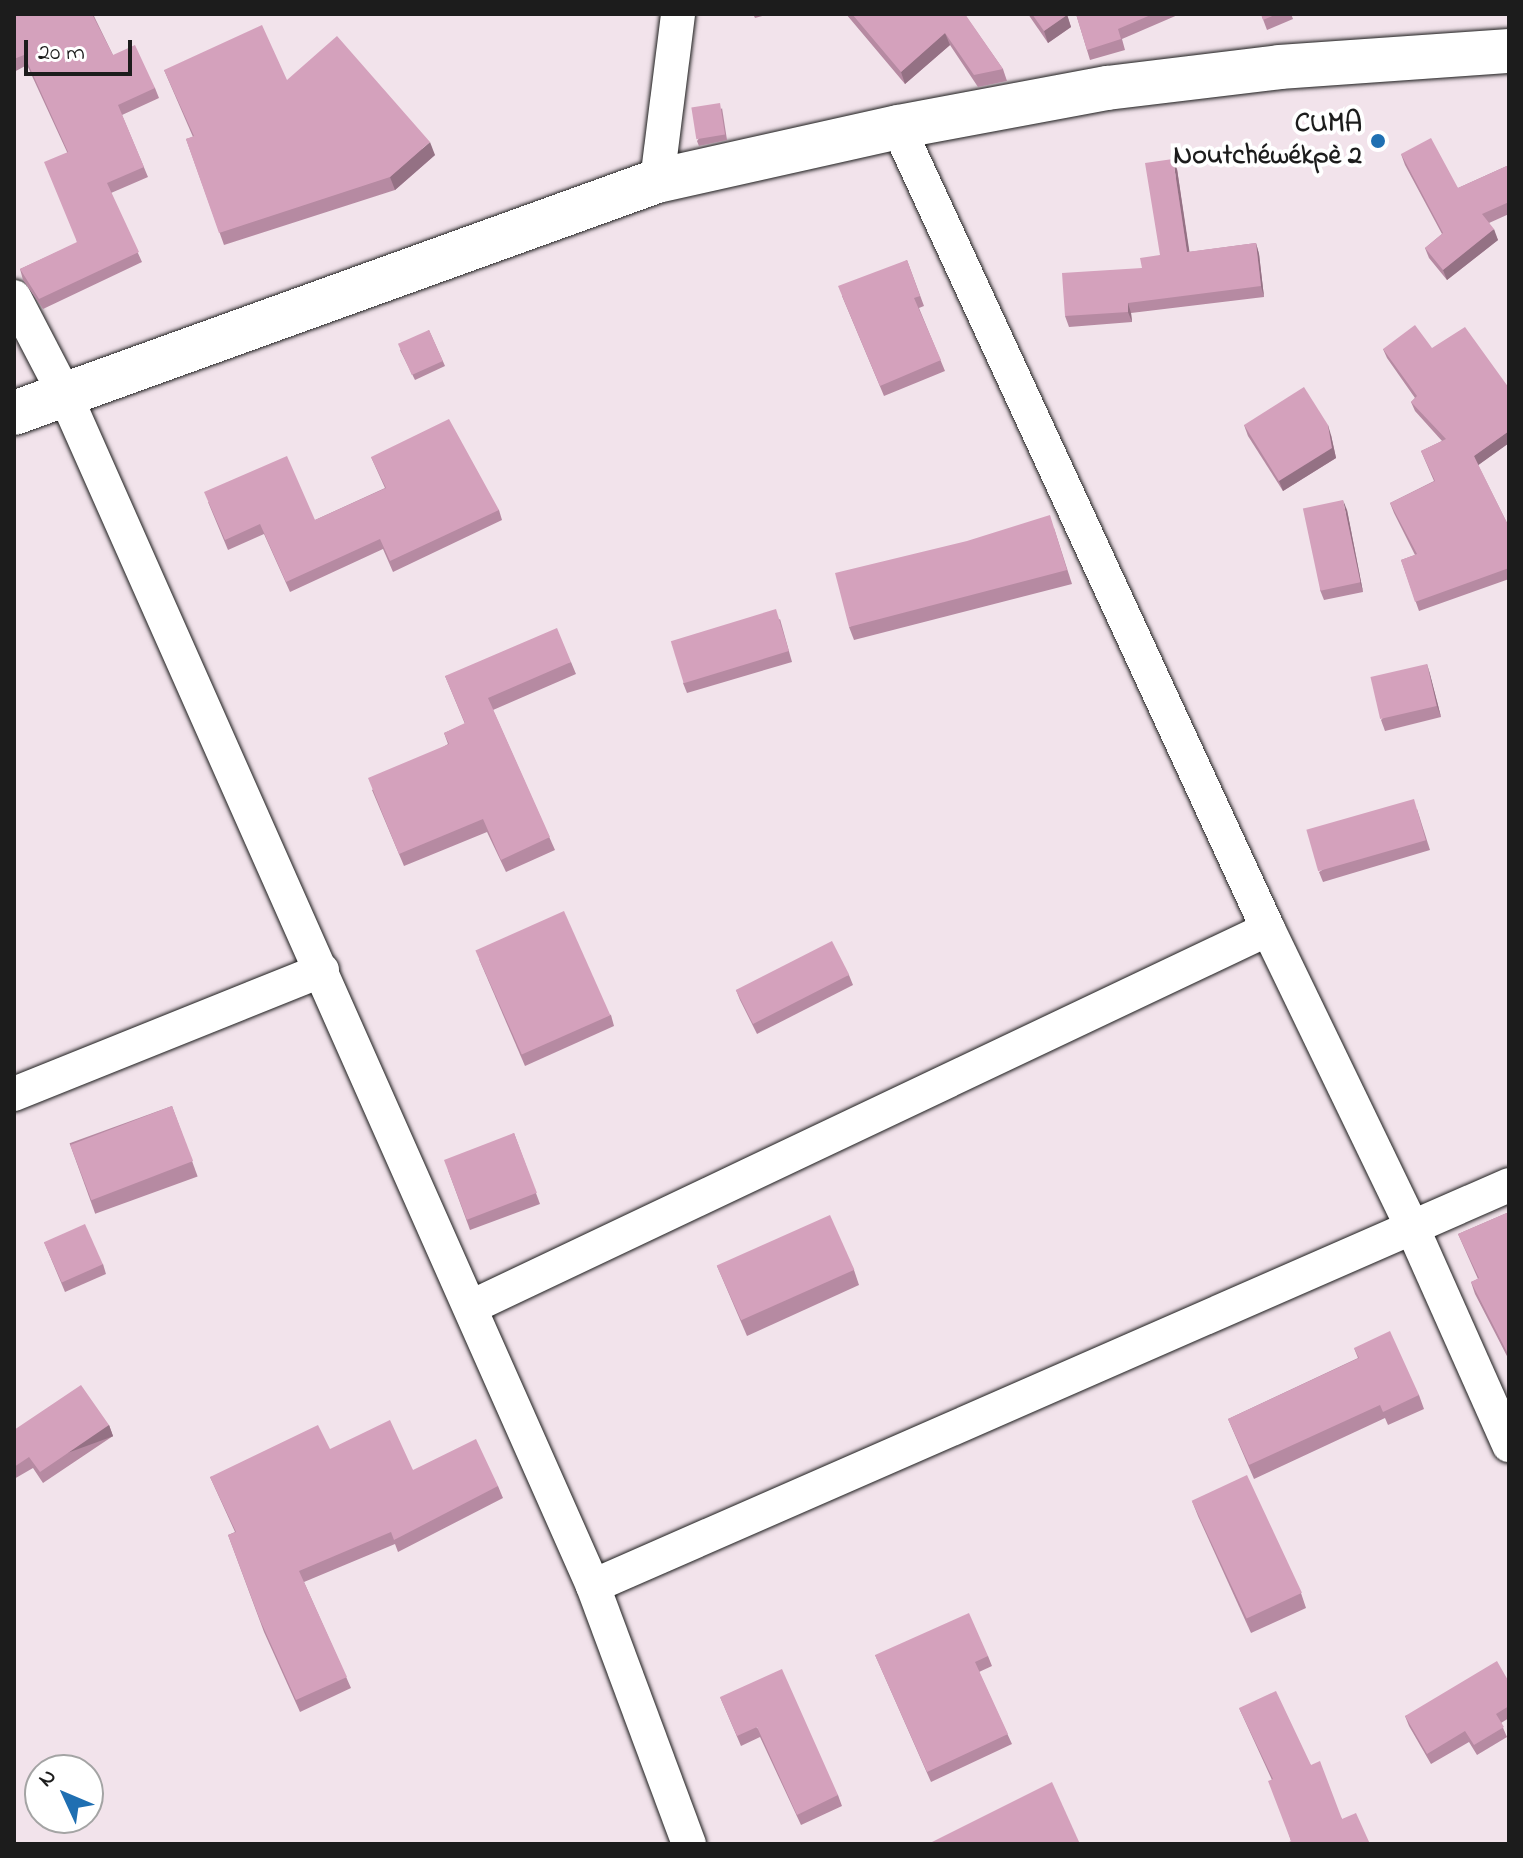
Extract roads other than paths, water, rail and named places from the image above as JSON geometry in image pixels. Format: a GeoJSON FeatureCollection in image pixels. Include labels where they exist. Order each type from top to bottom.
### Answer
{"type":"FeatureCollection","features":[{"type":"Feature","properties":{"kind":"main road"},"geometry":{"type":"LineString","coordinates":[[14,413],[657,181],[898,127],[1107,88],[1280,67],[1509,51]]}},
{"type":"Feature","properties":{"kind":"street"},"geometry":{"type":"LineString","coordinates":[[657,181],[678,14]]}},
{"type":"Feature","properties":{"kind":"street"},"geometry":{"type":"LineString","coordinates":[[898,127],[1268,929],[1412,1227],[1509,1445]]}},
{"type":"Feature","properties":{"kind":"street"},"geometry":{"type":"LineString","coordinates":[[14,297],[65,395],[593,1586],[689,1844]]}},
{"type":"Feature","properties":{"kind":"street"},"geometry":{"type":"LineString","coordinates":[[471,1307],[1268,929]]}},
{"type":"Feature","properties":{"kind":"street"},"geometry":{"type":"LineString","coordinates":[[14,1094],[322,970]]}},
{"type":"Feature","properties":{"kind":"street"},"geometry":{"type":"LineString","coordinates":[[593,1586],[1509,1185]]}},
{"type":"Feature","properties":{"kind":"place","name":"CUMA Noutchéwékpè 2"},"geometry":{"type":"Point","coordinates":[1378,141]}}]}
